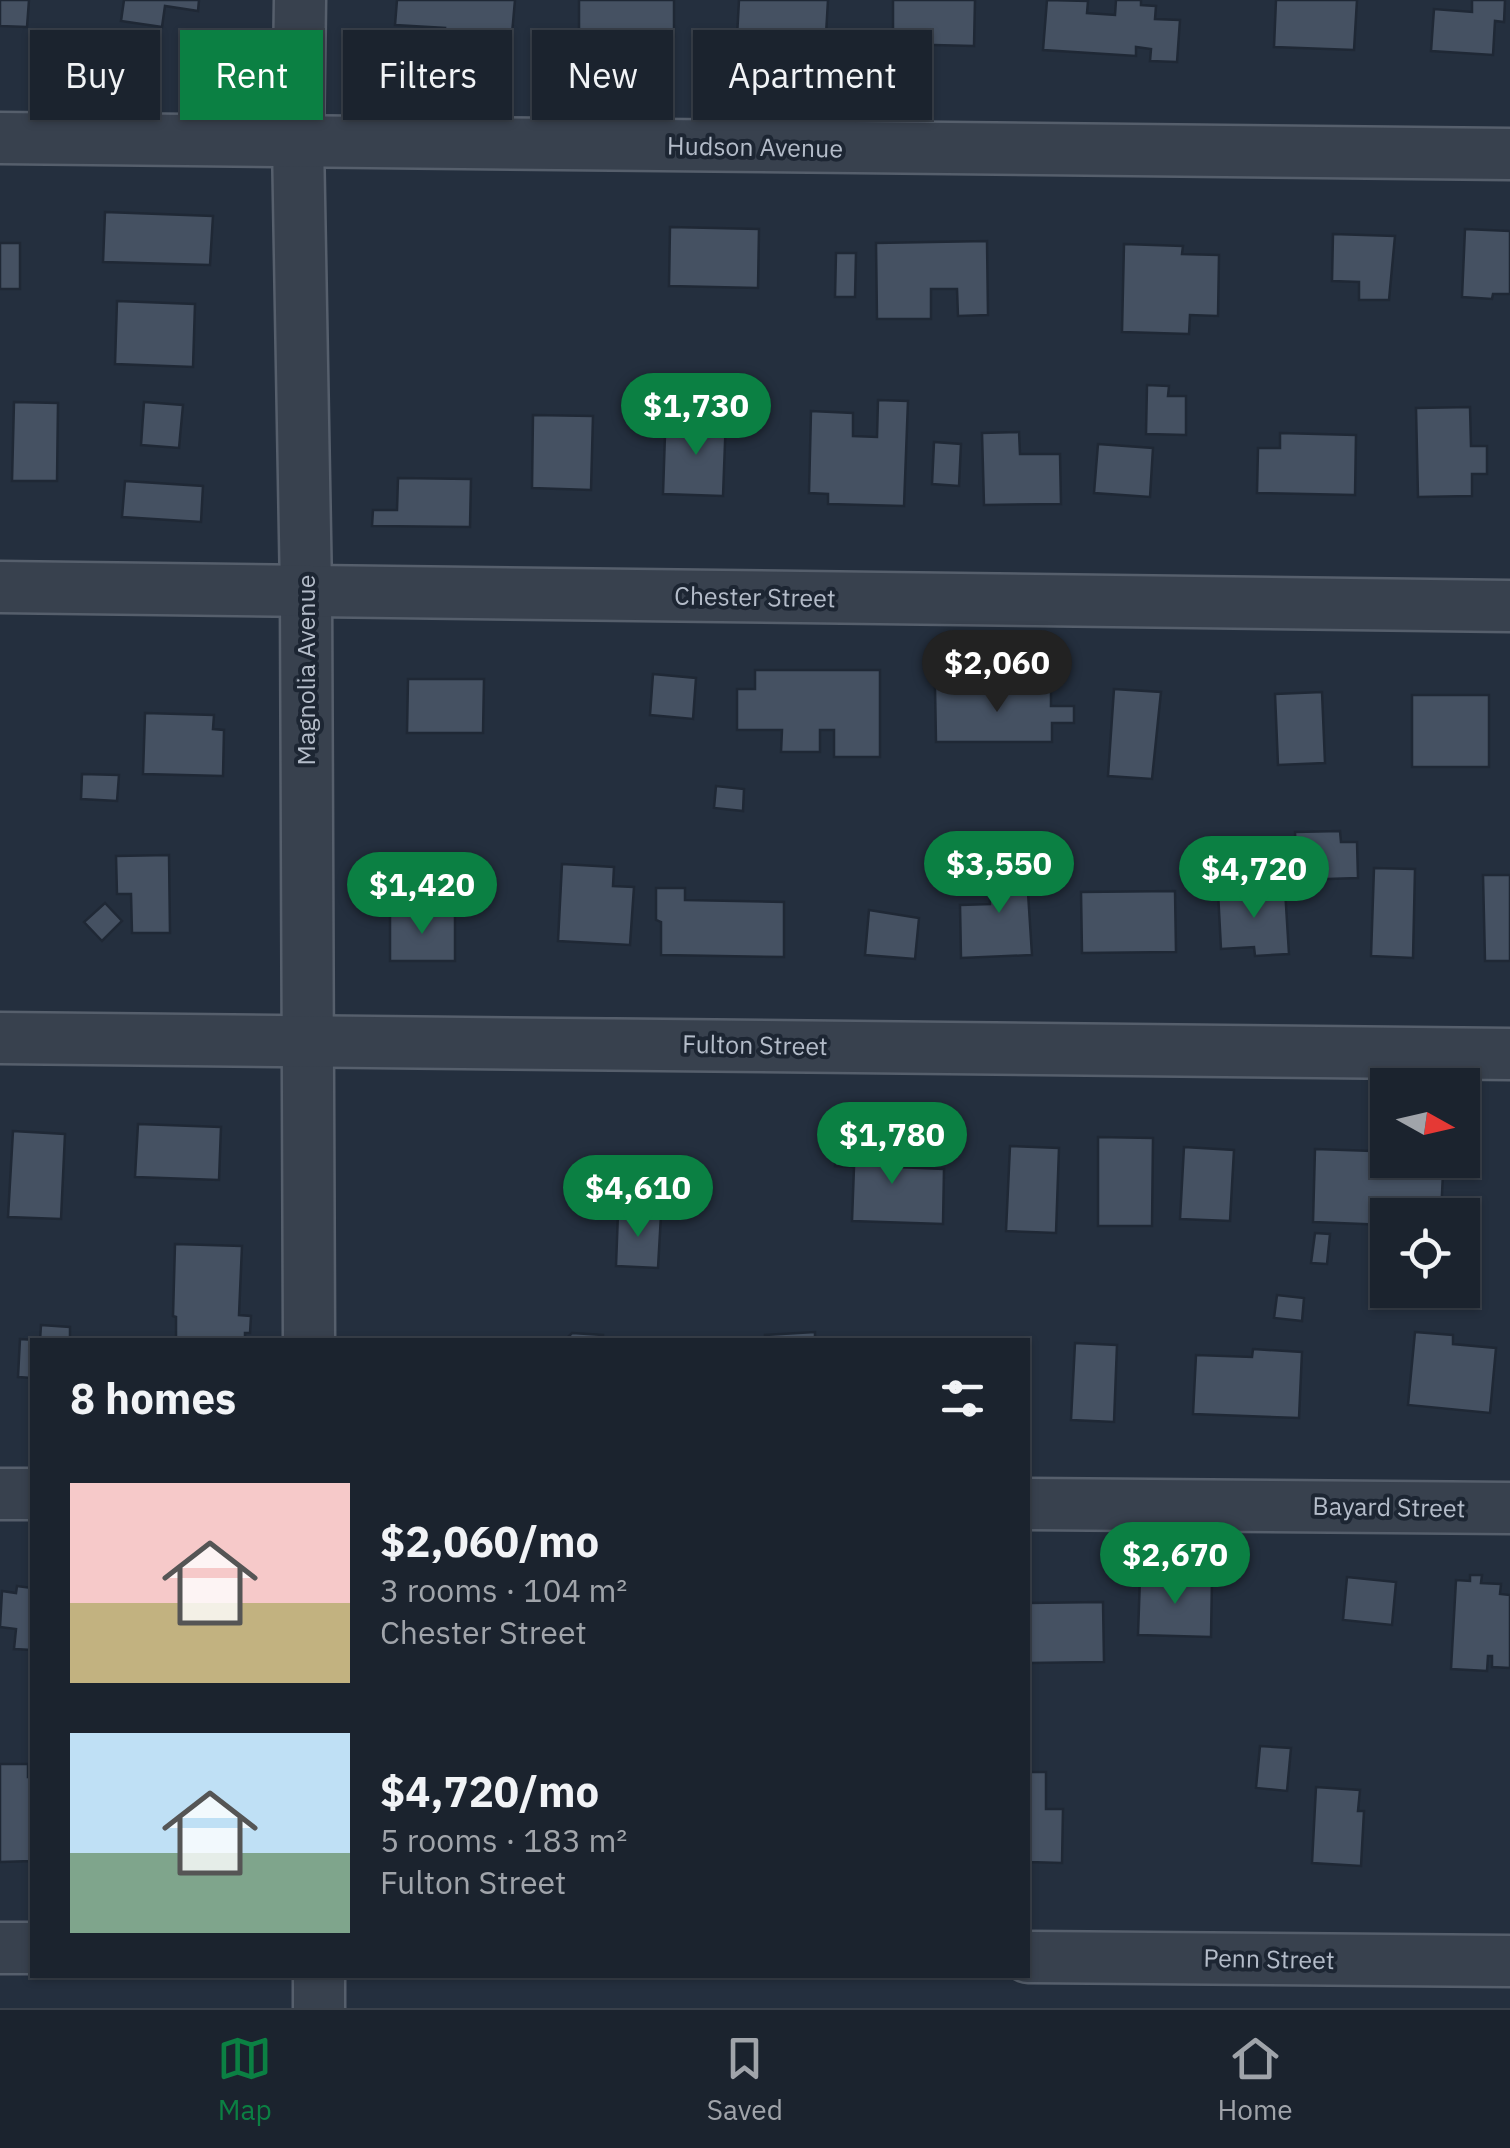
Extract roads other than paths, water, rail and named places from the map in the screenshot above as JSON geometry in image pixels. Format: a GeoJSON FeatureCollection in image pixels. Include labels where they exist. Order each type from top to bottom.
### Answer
{"type":"FeatureCollection","features":[{"type":"Feature","properties":{"kind":"street","name":"Magnolia Avenue"},"geometry":{"type":"LineString","coordinates":[[300,0],[308,1338]]}},
{"type":"Feature","properties":{"kind":"street","name":"Hudson Avenue"},"geometry":{"type":"LineString","coordinates":[[0,138],[1510,154]]}},
{"type":"Feature","properties":{"kind":"street","name":"Chester Street"},"geometry":{"type":"LineString","coordinates":[[0,587],[1510,606]]}},
{"type":"Feature","properties":{"kind":"street","name":"Fulton Street"},"geometry":{"type":"LineString","coordinates":[[0,1038],[1510,1054]]}},
{"type":"Feature","properties":{"kind":"street"},"geometry":{"type":"LineString","coordinates":[[0,1494],[30,1494]]}},
{"type":"Feature","properties":{"kind":"street","name":"Bayard Street"},"geometry":{"type":"LineString","coordinates":[[1030,1504],[1510,1508]]}},
{"type":"Feature","properties":{"kind":"street"},"geometry":{"type":"LineString","coordinates":[[0,1948],[30,1948]]}},
{"type":"Feature","properties":{"kind":"street","name":"Penn Street"},"geometry":{"type":"LineString","coordinates":[[1030,1957],[1510,1962]]}},
{"type":"Feature","properties":{"kind":"street"},"geometry":{"type":"LineString","coordinates":[[318,2008],[319,1978]]}}]}
